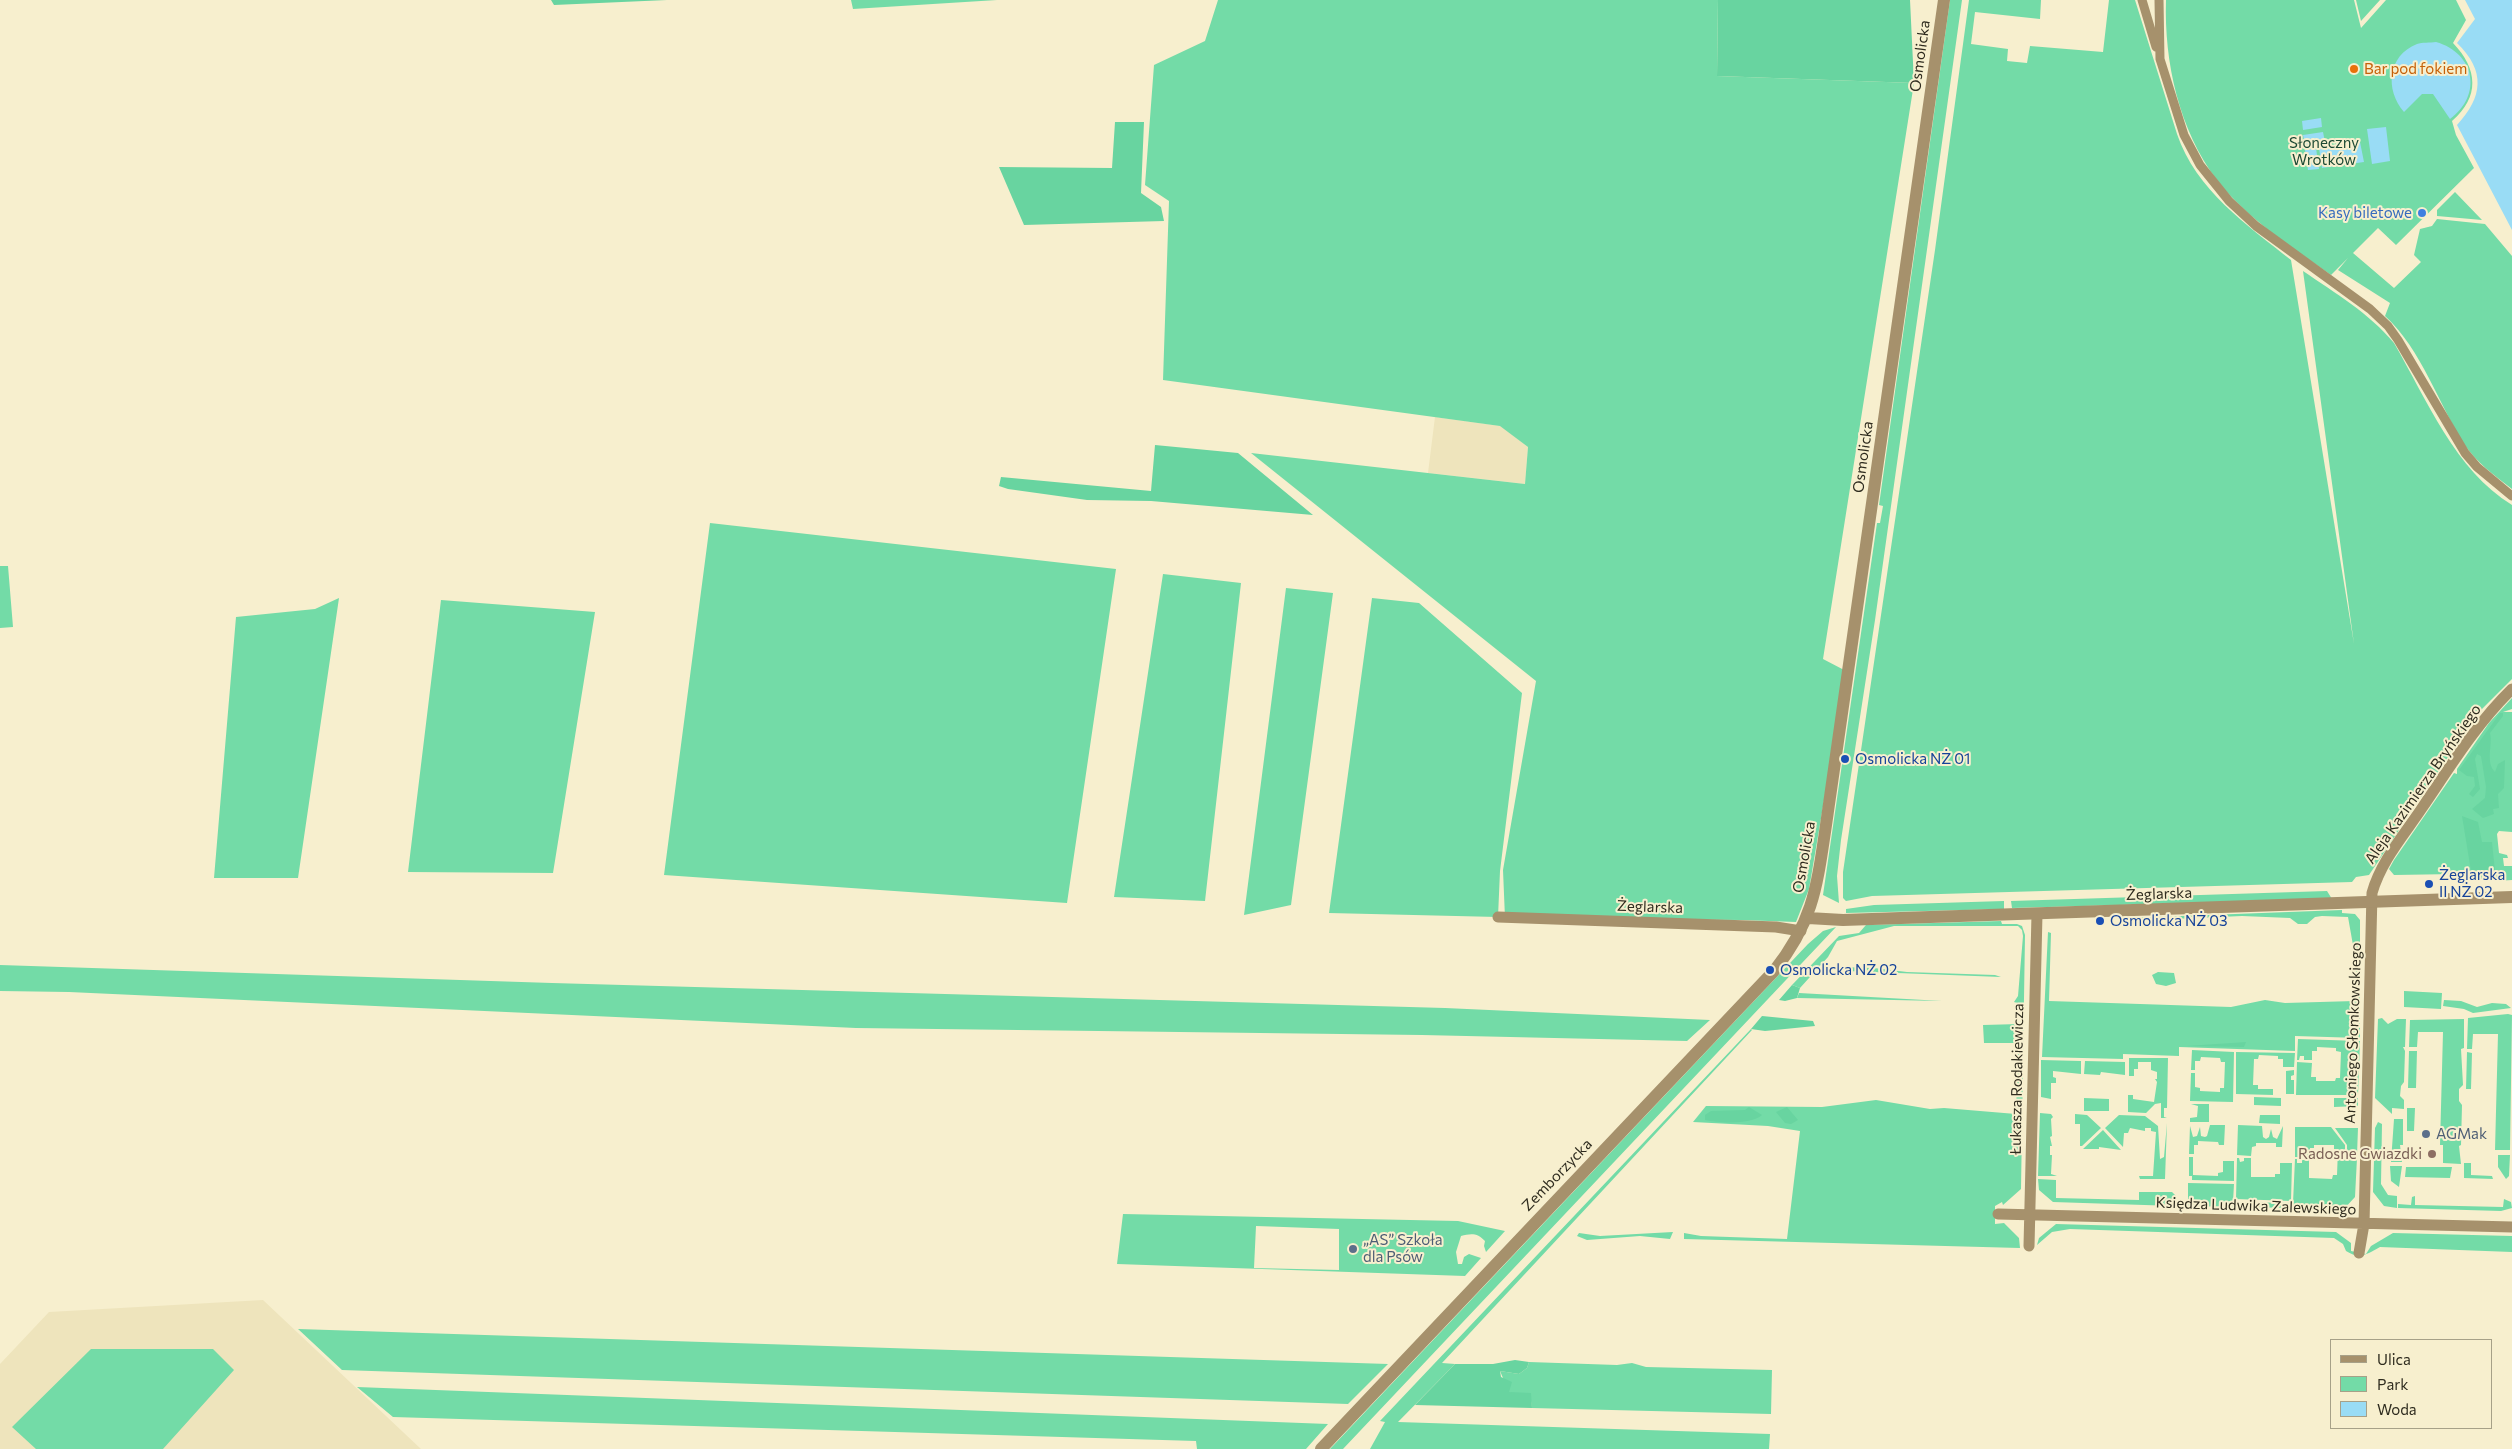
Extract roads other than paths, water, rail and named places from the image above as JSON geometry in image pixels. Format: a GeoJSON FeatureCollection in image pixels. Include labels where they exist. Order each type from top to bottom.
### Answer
{"type":"FeatureCollection","features":[{"type":"Feature","properties":{"kind":"street","name":"Osmolicka"},"geometry":{"type":"LineString","coordinates":[[1808,918],[1817,884],[1829,807],[1944,0]]}},
{"type":"Feature","properties":{"kind":"street"},"geometry":{"type":"LineString","coordinates":[[2142,0],[2188,144],[2214,185],[2256,226],[2370,309],[2388,326],[2465,454],[2477,468],[2512,496]]}},
{"type":"Feature","properties":{"kind":"street"},"geometry":{"type":"LineString","coordinates":[[2159,0],[2160,59]]}},
{"type":"Feature","properties":{"kind":"street","name":"Aleja Kazimierza Bryńskiego"},"geometry":{"type":"LineString","coordinates":[[2372,903],[2372,893],[2380,870],[2484,718],[2512,689]]}},
{"type":"Feature","properties":{"kind":"street","name":"Żeglarska"},"geometry":{"type":"LineString","coordinates":[[1808,918],[1838,920],[2512,897]]}},
{"type":"Feature","properties":{"kind":"street","name":"Antoniego Słomkowskiego"},"geometry":{"type":"LineString","coordinates":[[2359,1253],[2364,1224],[2372,903]]}},
{"type":"Feature","properties":{"kind":"street","name":"Łukasza Rodakiewicza"},"geometry":{"type":"LineString","coordinates":[[2029,1246],[2036,914]]}},
{"type":"Feature","properties":{"kind":"street","name":"Żeglarska"},"geometry":{"type":"LineString","coordinates":[[1498,917],[1776,927],[1801,931]]}},
{"type":"Feature","properties":{"kind":"street","name":"Zemborzycka"},"geometry":{"type":"LineString","coordinates":[[1321,1449],[1774,971],[1808,918]]}},
{"type":"Feature","properties":{"kind":"street","name":"Księdza Ludwika Zalewskiego"},"geometry":{"type":"LineString","coordinates":[[1998,1214],[2512,1228]]}},
{"type":"Feature","properties":{"kind":"water"},"geometry":{"type":"Polygon","coordinates":[[[2465,0],[2512,0],[2512,230],[2457,125],[2466,115],[2472,104],[2478,84],[2473,64],[2457,43],[2475,19],[2465,0]]]}},
{"type":"Feature","properties":{"kind":"water"},"geometry":{"type":"Polygon","coordinates":[[[2436,42],[2449,47],[2459,55],[2466,65],[2470,76],[2467,98],[2450,119],[2433,94],[2422,94],[2404,112],[2394,94],[2392,84],[2392,74],[2395,65],[2407,49],[2419,43],[2436,42]]]}},
{"type":"Feature","properties":{"kind":"water"},"geometry":{"type":"Polygon","coordinates":[[[2321,118],[2322,127],[2303,130],[2302,121],[2321,118]]]}},
{"type":"Feature","properties":{"kind":"water"},"geometry":{"type":"Polygon","coordinates":[[[2386,127],[2390,161],[2372,164],[2367,129],[2386,127]]]}},
{"type":"Feature","properties":{"kind":"water"},"geometry":{"type":"Polygon","coordinates":[[[2323,132],[2325,142],[2305,145],[2303,135],[2323,132]]]}},
{"type":"Feature","properties":{"kind":"water"},"geometry":{"type":"Polygon","coordinates":[[[2360,142],[2364,162],[2322,168],[2319,148],[2360,142]]]}},
{"type":"Feature","properties":{"kind":"water"},"geometry":{"type":"Polygon","coordinates":[[[2316,148],[2319,169],[2308,170],[2305,150],[2316,148]]]}},
{"type":"Feature","properties":{"kind":"place","name":"Bar pod fokiem"},"geometry":{"type":"Point","coordinates":[2354,69]}},
{"type":"Feature","properties":{"kind":"place","name":"Kasy biletowe"},"geometry":{"type":"Point","coordinates":[2422,213]}},
{"type":"Feature","properties":{"kind":"place","name":"Osmolicka NŻ 01"},"geometry":{"type":"Point","coordinates":[1845,759]}},
{"type":"Feature","properties":{"kind":"place","name":"Żeglarska II NŻ 02"},"geometry":{"type":"Point","coordinates":[2429,884]}},
{"type":"Feature","properties":{"kind":"place","name":"Osmolicka NŻ 03"},"geometry":{"type":"Point","coordinates":[2100,921]}},
{"type":"Feature","properties":{"kind":"place","name":"Osmolicka NŻ 02"},"geometry":{"type":"Point","coordinates":[1770,970]}},
{"type":"Feature","properties":{"kind":"place","name":"AGMak"},"geometry":{"type":"Point","coordinates":[2426,1134]}},
{"type":"Feature","properties":{"kind":"place","name":"Radosne Gwiazdki"},"geometry":{"type":"Point","coordinates":[2432,1154]}},
{"type":"Feature","properties":{"kind":"place","name":"„AS” Szkoła dla Psów"},"geometry":{"type":"Point","coordinates":[1353,1249]}},
{"type":"Feature","properties":{"kind":"park label","name":"Słoneczny Wrotków"},"geometry":{"type":"Point","coordinates":[2324,152]}}]}
